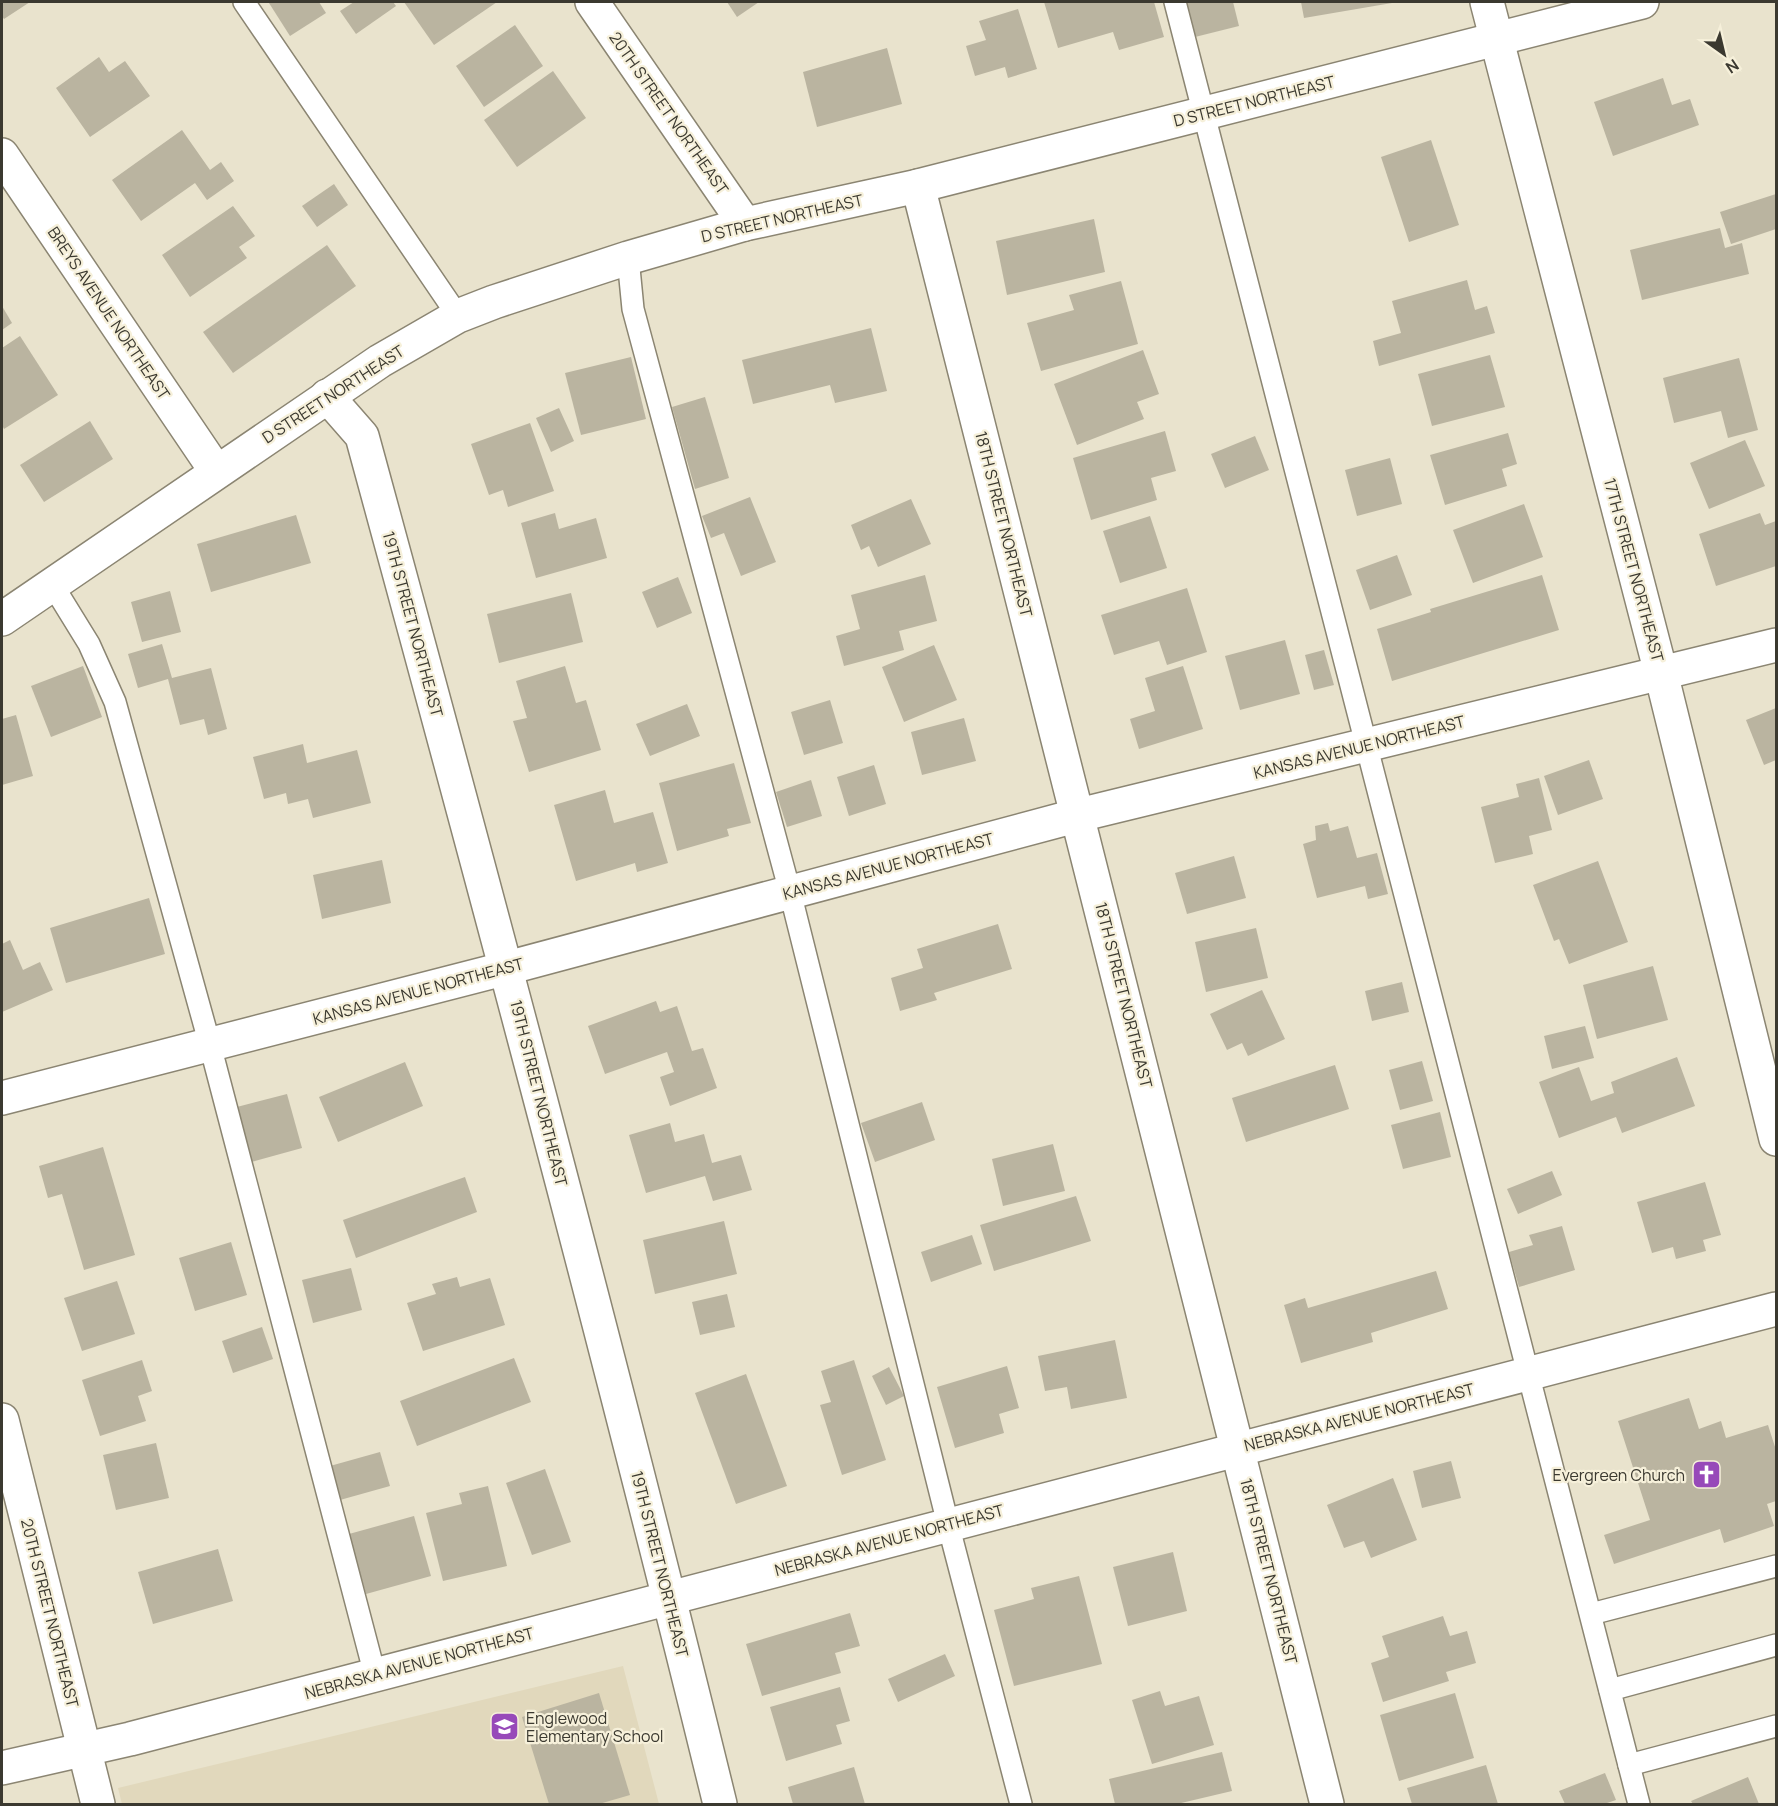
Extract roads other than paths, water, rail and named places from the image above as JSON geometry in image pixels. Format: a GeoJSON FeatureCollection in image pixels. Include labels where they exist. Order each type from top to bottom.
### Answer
{"type":"FeatureCollection","features":[{"type":"Feature","properties":{"kind":"street","name":"20TH STREET NORTHEAST"},"geometry":{"type":"LineString","coordinates":[[592,2],[745,224]]}},
{"type":"Feature","properties":{"kind":"street","name":"17TH STREET NORTHEAST"},"geometry":{"type":"LineString","coordinates":[[1487,2],[1661,673],[1776,1139]]}},
{"type":"Feature","properties":{"kind":"street","name":"D STREET NORTHEAST"},"geometry":{"type":"LineString","coordinates":[[2,619],[327,396],[389,356],[458,316],[628,258],[745,224],[918,186],[1642,2]]}},
{"type":"Feature","properties":{"kind":"street","name":"BREYS AVENUE NORTHEAST"},"geometry":{"type":"LineString","coordinates":[[2,156],[216,471]]}},
{"type":"Feature","properties":{"kind":"street","name":"18TH STREET NORTHEAST"},"geometry":{"type":"LineString","coordinates":[[918,186],[1327,1804]]}},
{"type":"Feature","properties":{"kind":"street","name":"19TH STREET NORTHEAST"},"geometry":{"type":"LineString","coordinates":[[327,396],[362,436],[507,968],[720,1804]]}},
{"type":"Feature","properties":{"kind":"street","name":"KANSAS AVENUE NORTHEAST"},"geometry":{"type":"LineString","coordinates":[[2,1098],[507,968],[1078,815],[1776,645]]}},
{"type":"Feature","properties":{"kind":"street","name":"NEBRASKA AVENUE NORTHEAST"},"geometry":{"type":"LineString","coordinates":[[2,1768],[130,1739],[1776,1309]]}},
{"type":"Feature","properties":{"kind":"street","name":"20TH STREET NORTHEAST"},"geometry":{"type":"LineString","coordinates":[[2,1420],[98,1804]]}},
{"type":"Feature","properties":{"kind":"lane"},"geometry":{"type":"LineString","coordinates":[[244,2],[458,316]]}},
{"type":"Feature","properties":{"kind":"lane"},"geometry":{"type":"LineString","coordinates":[[1175,2],[1202,114],[1530,1373],[1639,1804]]}},
{"type":"Feature","properties":{"kind":"lane"},"geometry":{"type":"LineString","coordinates":[[628,258],[633,309],[790,892],[948,1524],[1021,1804]]}},
{"type":"Feature","properties":{"kind":"lane"},"geometry":{"type":"LineString","coordinates":[[52,584],[89,644],[115,702],[210,1045],[375,1675]]}},
{"type":"Feature","properties":{"kind":"lane"},"geometry":{"type":"LineString","coordinates":[[1591,1614],[1776,1566]]}},
{"type":"Feature","properties":{"kind":"lane"},"geometry":{"type":"LineString","coordinates":[[1610,1690],[1776,1645]]}},
{"type":"Feature","properties":{"kind":"lane"},"geometry":{"type":"LineString","coordinates":[[1629,1765],[1776,1726]]}},
{"type":"Feature","properties":{"kind":"place","name":"Evergreen Church"},"geometry":{"type":"Point","coordinates":[1706,1475]}},
{"type":"Feature","properties":{"kind":"place","name":"Englewood Elementary School"},"geometry":{"type":"Point","coordinates":[505,1727]}}]}
